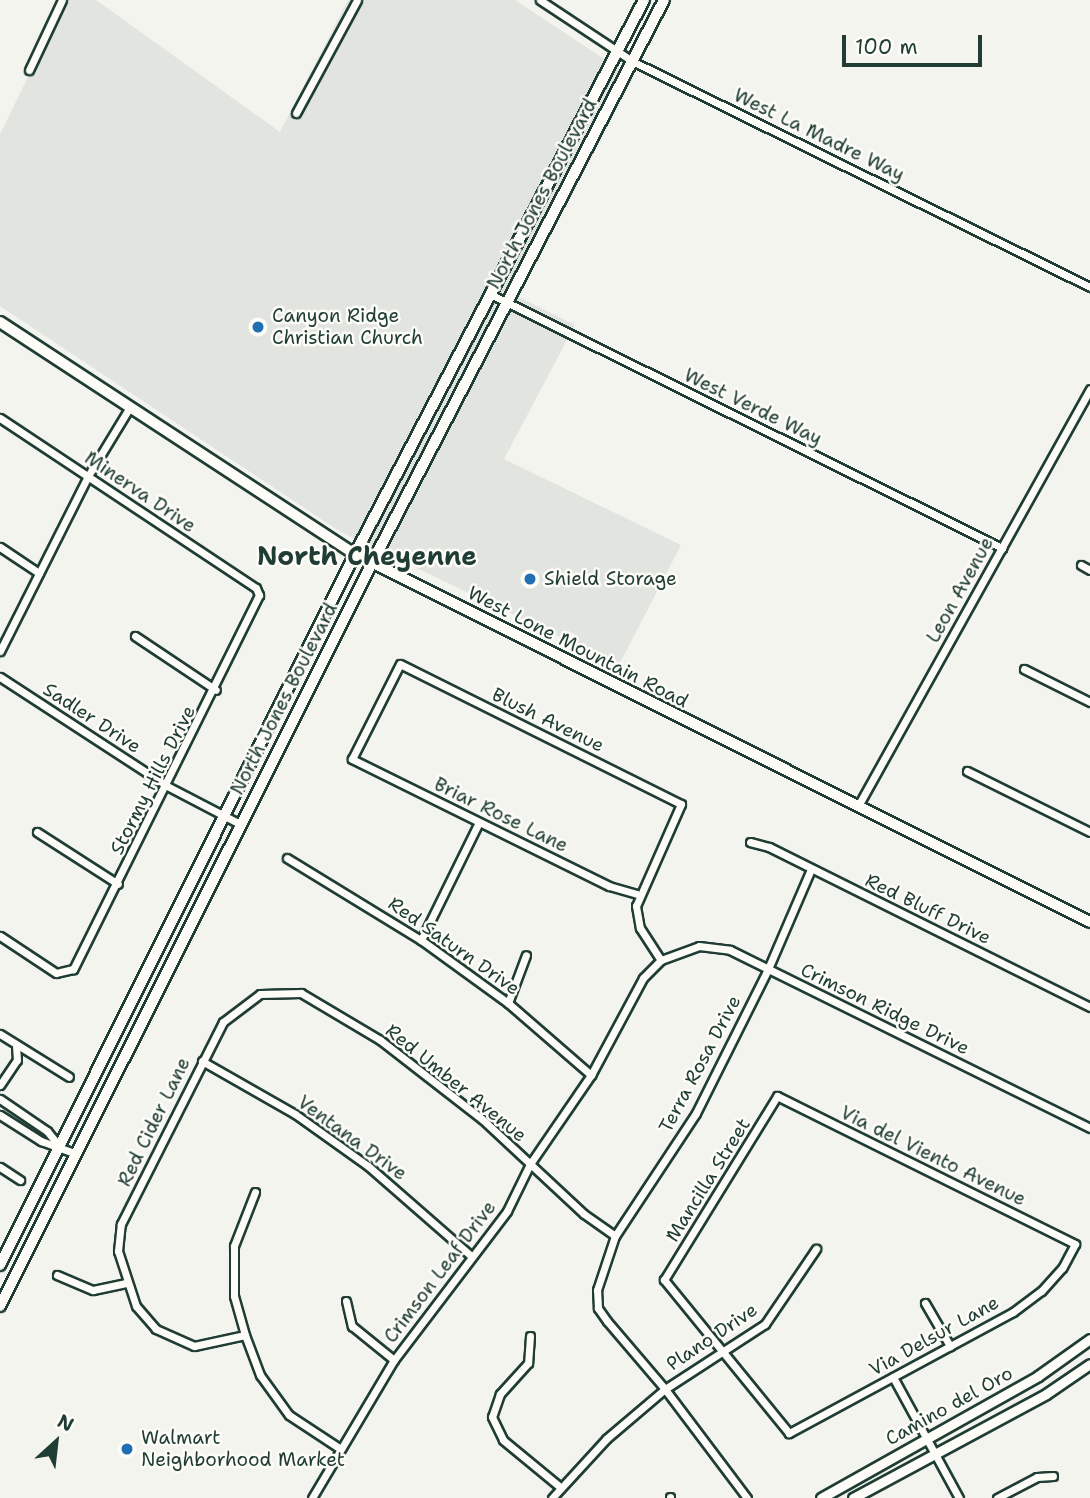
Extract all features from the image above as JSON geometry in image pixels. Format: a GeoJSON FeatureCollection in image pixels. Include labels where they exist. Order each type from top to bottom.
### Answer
{"type":"FeatureCollection","features":[{"type":"Feature","properties":{"kind":"main road","name":"North Jones Boulevard"},"geometry":{"type":"LineString","coordinates":[[0,1265],[355,554],[644,0]]}},
{"type":"Feature","properties":{"kind":"main road","name":"North Jones Boulevard"},"geometry":{"type":"LineString","coordinates":[[0,1306],[372,563],[664,0]]}},
{"type":"Feature","properties":{"kind":"main road","name":"West Lone Mountain Road"},"geometry":{"type":"LineString","coordinates":[[0,322],[355,554],[1090,922]]}},
{"type":"Feature","properties":{"kind":"street"},"geometry":{"type":"LineString","coordinates":[[29,70],[62,0]]}},
{"type":"Feature","properties":{"kind":"street"},"geometry":{"type":"LineString","coordinates":[[296,113],[357,0]]}},
{"type":"Feature","properties":{"kind":"street","name":"West La Madre Way"},"geometry":{"type":"LineString","coordinates":[[540,0],[632,61],[1090,287]]}},
{"type":"Feature","properties":{"kind":"street","name":"West Verde Way"},"geometry":{"type":"LineString","coordinates":[[490,294],[1002,548]]}},
{"type":"Feature","properties":{"kind":"street","name":"Leon Avenue"},"geometry":{"type":"LineString","coordinates":[[858,806],[1090,389]]}},
{"type":"Feature","properties":{"kind":"street"},"geometry":{"type":"LineString","coordinates":[[0,651],[88,476],[130,407]]}},
{"type":"Feature","properties":{"kind":"street","name":"Minerva Drive"},"geometry":{"type":"LineString","coordinates":[[0,418],[256,587],[259,596]]}},
{"type":"Feature","properties":{"kind":"street"},"geometry":{"type":"LineString","coordinates":[[0,547],[39,573]]}},
{"type":"Feature","properties":{"kind":"street"},"geometry":{"type":"LineString","coordinates":[[1081,565],[1090,570]]}},
{"type":"Feature","properties":{"kind":"street","name":"Stormy Hills Drive"},"geometry":{"type":"LineString","coordinates":[[0,936],[56,973],[65,972],[81,958],[216,690],[259,596]]}},
{"type":"Feature","properties":{"kind":"street"},"geometry":{"type":"LineString","coordinates":[[135,636],[216,690]]}},
{"type":"Feature","properties":{"kind":"street","name":"Blush Avenue"},"geometry":{"type":"LineString","coordinates":[[352,759],[400,664],[681,804],[638,894]]}},
{"type":"Feature","properties":{"kind":"street"},"geometry":{"type":"LineString","coordinates":[[1024,668],[1090,702]]}},
{"type":"Feature","properties":{"kind":"street","name":"Sadler Drive"},"geometry":{"type":"LineString","coordinates":[[0,677],[167,786],[240,824]]}},
{"type":"Feature","properties":{"kind":"street","name":"Briar Rose Lane"},"geometry":{"type":"LineString","coordinates":[[352,759],[609,886],[638,894]]}},
{"type":"Feature","properties":{"kind":"street"},"geometry":{"type":"LineString","coordinates":[[967,771],[1090,832]]}},
{"type":"Feature","properties":{"kind":"street"},"geometry":{"type":"LineString","coordinates":[[421,940],[479,822]]}},
{"type":"Feature","properties":{"kind":"street"},"geometry":{"type":"LineString","coordinates":[[37,832],[118,884]]}},
{"type":"Feature","properties":{"kind":"street","name":"Red Bluff Drive"},"geometry":{"type":"LineString","coordinates":[[750,842],[811,869],[1090,1007]]}},
{"type":"Feature","properties":{"kind":"street","name":"Red Saturn Drive"},"geometry":{"type":"LineString","coordinates":[[287,858],[421,940],[508,1003],[591,1075]]}},
{"type":"Feature","properties":{"kind":"street","name":"Terra Rosa Drive"},"geometry":{"type":"LineString","coordinates":[[665,1388],[598,1308],[597,1290],[615,1236],[696,1113],[768,969],[811,869]]}},
{"type":"Feature","properties":{"kind":"street"},"geometry":{"type":"LineString","coordinates":[[638,894],[640,928],[661,960]]}},
{"type":"Feature","properties":{"kind":"street","name":"Crimson Ridge Drive"},"geometry":{"type":"LineString","coordinates":[[661,960],[699,946],[730,950],[1090,1128]]}},
{"type":"Feature","properties":{"kind":"street"},"geometry":{"type":"LineString","coordinates":[[508,1003],[526,955]]}},
{"type":"Feature","properties":{"kind":"street","name":"Crimson Leaf Drive"},"geometry":{"type":"LineString","coordinates":[[312,1498],[339,1448],[394,1360],[507,1211],[530,1164],[591,1075],[643,978],[661,960]]}},
{"type":"Feature","properties":{"kind":"street","name":"Red Umber Avenue"},"geometry":{"type":"LineString","coordinates":[[260,994],[301,993],[322,1002],[432,1079],[584,1214],[615,1236]]}},
{"type":"Feature","properties":{"kind":"street","name":"Red Cider Lane"},"geometry":{"type":"LineString","coordinates":[[245,1335],[208,1346],[181,1342],[145,1320],[127,1283],[118,1251],[121,1224],[223,1021],[260,994]]}},
{"type":"Feature","properties":{"kind":"street"},"geometry":{"type":"LineString","coordinates":[[0,1034],[16,1047],[69,1077]]}},
{"type":"Feature","properties":{"kind":"street"},"geometry":{"type":"LineString","coordinates":[[0,1085],[18,1060],[16,1047]]}},
{"type":"Feature","properties":{"kind":"street","name":"Ventana Drive"},"geometry":{"type":"LineString","coordinates":[[202,1061],[295,1114],[358,1159],[471,1256]]}},
{"type":"Feature","properties":{"kind":"street","name":"Via del Viento Avenue"},"geometry":{"type":"LineString","coordinates":[[777,1096],[1075,1244]]}},
{"type":"Feature","properties":{"kind":"street","name":"Mancilla Street"},"geometry":{"type":"LineString","coordinates":[[722,1351],[664,1280],[777,1096]]}},
{"type":"Feature","properties":{"kind":"street"},"geometry":{"type":"LineString","coordinates":[[0,1099],[47,1131],[60,1146]]}},
{"type":"Feature","properties":{"kind":"street"},"geometry":{"type":"LineString","coordinates":[[0,1115],[41,1141],[76,1154]]}},
{"type":"Feature","properties":{"kind":"street"},"geometry":{"type":"LineString","coordinates":[[0,1167],[20,1180]]}},
{"type":"Feature","properties":{"kind":"street"},"geometry":{"type":"LineString","coordinates":[[255,1192],[238,1230],[232,1268],[234,1296],[245,1335],[260,1375],[289,1415],[339,1448]]}},
{"type":"Feature","properties":{"kind":"street","name":"Via Delsur Lane"},"geometry":{"type":"LineString","coordinates":[[722,1351],[789,1433],[950,1346],[1041,1292],[1062,1268],[1075,1244]]}},
{"type":"Feature","properties":{"kind":"street","name":"Plano Drive"},"geometry":{"type":"LineString","coordinates":[[552,1498],[606,1438],[665,1388],[765,1324],[816,1249]]}},
{"type":"Feature","properties":{"kind":"street"},"geometry":{"type":"LineString","coordinates":[[57,1275],[93,1290],[127,1283]]}},
{"type":"Feature","properties":{"kind":"street"},"geometry":{"type":"LineString","coordinates":[[346,1301],[352,1326],[394,1360]]}},
{"type":"Feature","properties":{"kind":"street"},"geometry":{"type":"LineString","coordinates":[[925,1303],[950,1346]]}},
{"type":"Feature","properties":{"kind":"street"},"geometry":{"type":"LineString","coordinates":[[530,1336],[528,1363],[500,1394],[492,1417],[503,1440],[560,1488]]}},
{"type":"Feature","properties":{"kind":"street","name":"Camino del Oro"},"geometry":{"type":"LineString","coordinates":[[821,1498],[1038,1376],[1090,1339]]}},
{"type":"Feature","properties":{"kind":"street","name":"Camino del Oro"},"geometry":{"type":"LineString","coordinates":[[852,1498],[1046,1394],[1090,1364]]}},
{"type":"Feature","properties":{"kind":"street"},"geometry":{"type":"LineString","coordinates":[[893,1377],[959,1498]]}},
{"type":"Feature","properties":{"kind":"street"},"geometry":{"type":"LineString","coordinates":[[665,1388],[747,1498]]}},
{"type":"Feature","properties":{"kind":"street"},"geometry":{"type":"LineString","coordinates":[[997,1498],[1037,1477],[1054,1476]]}},
{"type":"Feature","properties":{"kind":"shaded area"},"geometry":{"type":"Polygon","coordinates":[[[66,0],[96,0],[280,132],[348,0],[515,0],[633,78],[519,297],[575,325],[504,459],[681,545],[619,665],[339,531],[0,306],[0,134],[66,0]]]}},
{"type":"Feature","properties":{"kind":"place","name":"Canyon Ridge Christian Church"},"geometry":{"type":"Point","coordinates":[258,327]}},
{"type":"Feature","properties":{"kind":"place","name":"Shield Storage"},"geometry":{"type":"Point","coordinates":[530,579]}},
{"type":"Feature","properties":{"kind":"place","name":"Walmart Neighborhood Market"},"geometry":{"type":"Point","coordinates":[127,1449]}},
{"type":"Feature","properties":{"kind":"district","name":"North Cheyenne"},"geometry":{"type":"Point","coordinates":[367,556]}}]}
